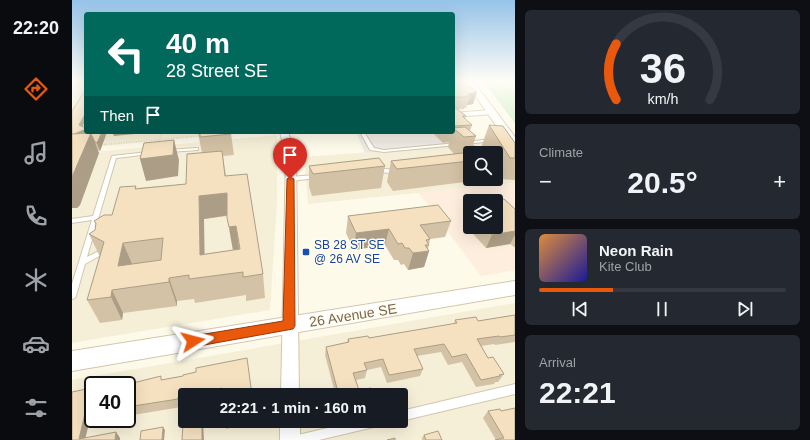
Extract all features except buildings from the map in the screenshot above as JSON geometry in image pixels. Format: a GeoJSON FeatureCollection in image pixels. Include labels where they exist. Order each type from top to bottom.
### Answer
{"type":"FeatureCollection","features":[{"type":"Feature","properties":{"kind":"street"},"geometry":{"type":"LineString","coordinates":[[484,102],[509,141]]}},
{"type":"Feature","properties":{"kind":"street"},"geometry":{"type":"LineString","coordinates":[[455,115],[491,112]]}},
{"type":"Feature","properties":{"kind":"street"},"geometry":{"type":"LineString","coordinates":[[285,134],[291,156],[290,388]]}},
{"type":"Feature","properties":{"kind":"street","name":"26 Avenue SE"},"geometry":{"type":"LineString","coordinates":[[72,361],[515,288]]}},
{"type":"Feature","properties":{"kind":"street"},"geometry":{"type":"LineString","coordinates":[[290,428],[290,440]]}},
{"type":"Feature","properties":{"kind":"lane"},"geometry":{"type":"LineString","coordinates":[[363,134],[372,149],[384,151],[494,140]]}},
{"type":"Feature","properties":{"kind":"lane"},"geometry":{"type":"LineString","coordinates":[[159,152],[196,149]]}},
{"type":"Feature","properties":{"kind":"lane"},"geometry":{"type":"LineString","coordinates":[[72,296],[114,156],[151,153]]}},
{"type":"Feature","properties":{"kind":"lane"},"geometry":{"type":"LineString","coordinates":[[373,171],[405,171]]}},
{"type":"Feature","properties":{"kind":"lane"},"geometry":{"type":"LineString","coordinates":[[290,179],[318,176]]}},
{"type":"Feature","properties":{"kind":"lane"},"geometry":{"type":"LineString","coordinates":[[72,221],[95,218]]}},
{"type":"Feature","properties":{"kind":"lane"},"geometry":{"type":"LineString","coordinates":[[82,264],[101,250],[98,243],[88,241]]}},
{"type":"Feature","properties":{"kind":"lane"},"geometry":{"type":"LineString","coordinates":[[408,414],[515,388]]}},
{"type":"Feature","properties":{"kind":"lane"},"geometry":{"type":"LineString","coordinates":[[298,440],[349,428]]}},
{"type":"Feature","properties":{"kind":"path"},"geometry":{"type":"LineString","coordinates":[[160,140],[161,134]]}},
{"type":"Feature","properties":{"kind":"path"},"geometry":{"type":"LineString","coordinates":[[94,146],[200,136]]}},
{"type":"Feature","properties":{"kind":"shaded area"},"geometry":{"type":"Polygon","coordinates":[[[72,102],[84,102],[84,134],[228,134],[72,149],[72,102]]]}},
{"type":"Feature","properties":{"kind":"shaded area"},"geometry":{"type":"Polygon","coordinates":[[[357,134],[445,134],[457,145],[365,153],[357,134]]]}},
{"type":"Feature","properties":{"kind":"shaded area"},"geometry":{"type":"Polygon","coordinates":[[[277,135],[277,203],[270,310],[72,343],[72,154],[277,135]]]}},
{"type":"Feature","properties":{"kind":"shaded area"},"geometry":{"type":"Polygon","coordinates":[[[503,142],[515,160],[515,183],[503,184],[503,146],[463,146],[463,186],[485,186],[308,204],[304,157],[503,142]]]}},
{"type":"Feature","properties":{"kind":"shaded area"},"geometry":{"type":"Polygon","coordinates":[[[515,183],[515,270],[481,276],[418,192],[483,186],[503,186],[503,184],[515,183]]]}},
{"type":"Feature","properties":{"kind":"shaded area"},"geometry":{"type":"Polygon","coordinates":[[[515,303],[515,440],[72,440],[72,380],[84,378],[84,428],[136,428],[136,376],[95,376],[515,303]]]}},
{"type":"Feature","properties":{"kind":"green space"},"geometry":{"type":"Polygon","coordinates":[[[499,102],[515,102],[515,123],[499,102]]]}},
{"type":"Feature","properties":{"kind":"place","name":"SB 28 ST SE @ 26 AV SE"},"geometry":{"type":"Point","coordinates":[306,252]}},
{"type":"Feature","properties":{"kind":"route"},"geometry":{"type":"LineString","coordinates":[[193,341],[289,326],[290,179]]}}]}
